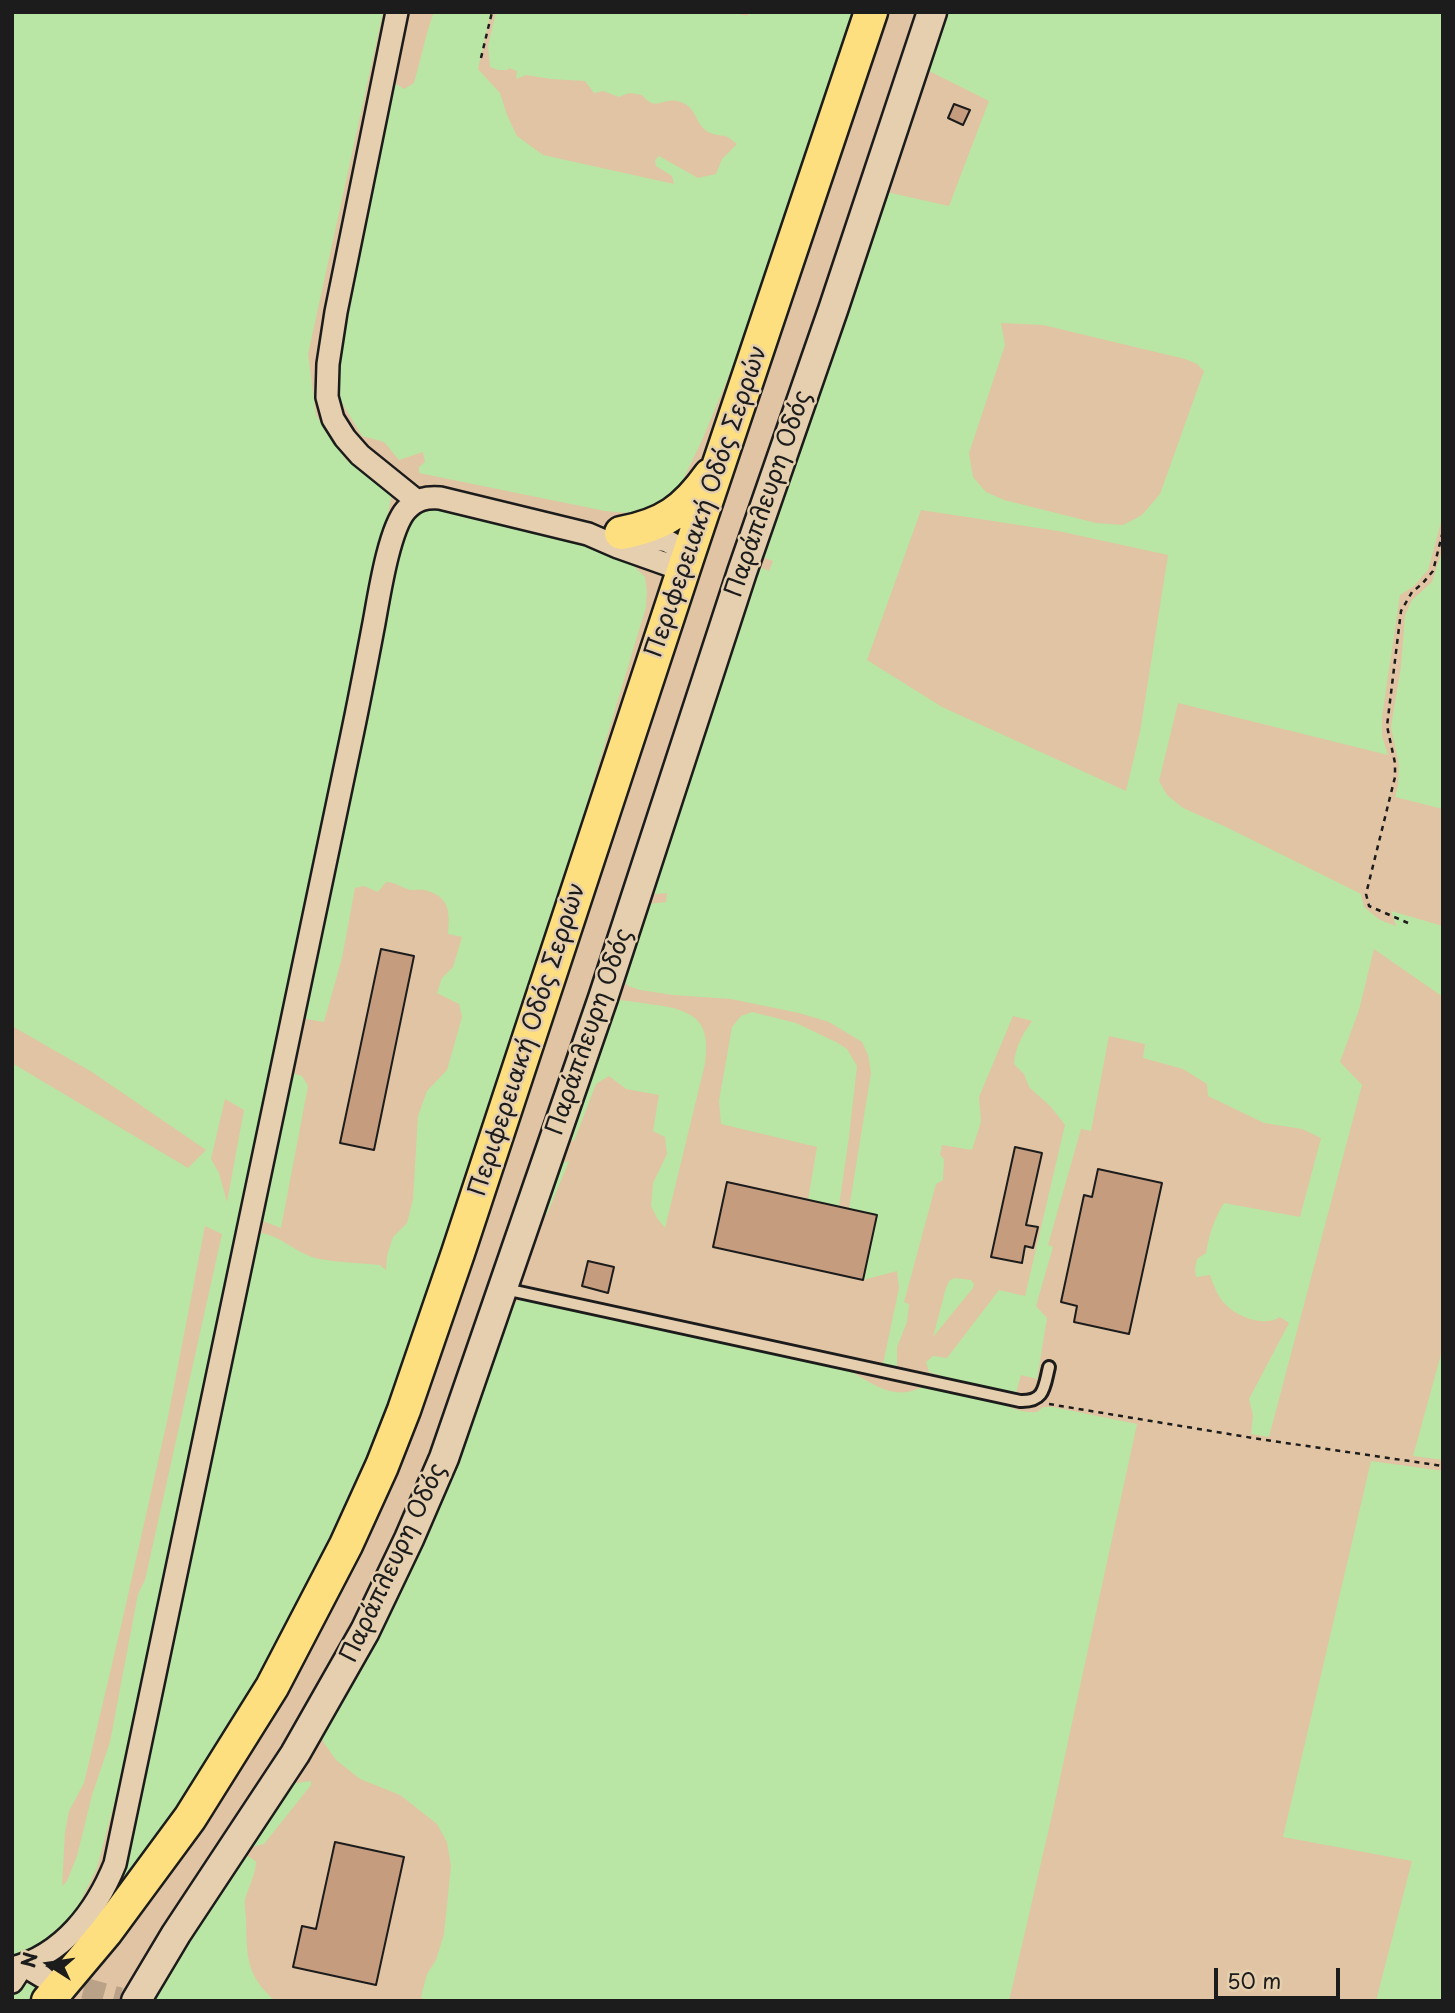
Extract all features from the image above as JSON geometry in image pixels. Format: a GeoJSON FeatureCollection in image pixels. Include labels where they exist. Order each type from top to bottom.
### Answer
{"type":"FeatureCollection","features":[{"type":"Feature","properties":{"kind":"main road","name":"Περιφερειακή Οδός Σερρών"},"geometry":{"type":"LineString","coordinates":[[45,1989],[114,1921],[183,1828],[272,1688],[346,1545],[382,1466],[458,1253],[871,12]]}},
{"type":"Feature","properties":{"kind":"main road"},"geometry":{"type":"LineString","coordinates":[[621,533],[658,524],[674,513],[688,501],[721,460]]}},
{"type":"Feature","properties":{"kind":"street"},"geometry":{"type":"LineString","coordinates":[[397,12],[336,312],[328,364],[327,397],[334,419],[345,438],[360,455],[417,500]]}},
{"type":"Feature","properties":{"kind":"street","name":"Παράπλευρη Οδός"},"geometry":{"type":"LineString","coordinates":[[128,2000],[176,1934],[295,1754],[365,1631],[444,1458],[603,998],[741,572],[932,12]]}},
{"type":"Feature","properties":{"kind":"street"},"geometry":{"type":"LineString","coordinates":[[45,1989],[16,1972],[57,1947],[87,1916],[115,1864],[352,735],[384,570],[397,526],[405,511],[417,500],[440,498],[588,534],[618,547],[686,562]]}},
{"type":"Feature","properties":{"kind":"street"},"geometry":{"type":"LineString","coordinates":[[588,534],[621,533],[667,541],[686,562]]}},
{"type":"Feature","properties":{"kind":"lane"},"geometry":{"type":"LineString","coordinates":[[503,1289],[1020,1401],[1032,1401],[1042,1394],[1049,1367]]}},
{"type":"Feature","properties":{"kind":"path"},"geometry":{"type":"LineString","coordinates":[[481,58],[492,12]]}},
{"type":"Feature","properties":{"kind":"path"},"geometry":{"type":"LineString","coordinates":[[1408,923],[1369,906],[1366,894],[1395,777],[1395,763],[1387,726],[1401,611],[1412,592],[1433,571],[1443,531]]}},
{"type":"Feature","properties":{"kind":"path"},"geometry":{"type":"LineString","coordinates":[[1032,1401],[1443,1466]]}},
{"type":"Feature","properties":{"kind":"green space"},"geometry":{"type":"Polygon","coordinates":[[[12,12],[383,12],[308,354],[316,415],[346,460],[392,493],[244,1225],[115,1800],[97,1868],[78,1906],[61,1929],[32,1949],[12,1956],[12,1063],[188,1168],[206,1150],[92,1072],[12,1026],[12,12]],[[225,1099],[211,1159],[219,1173],[227,1202],[244,1110],[225,1099]],[[205,1226],[168,1417],[121,1626],[84,1783],[69,1811],[62,1886],[67,1881],[77,1856],[92,1795],[110,1742],[138,1594],[145,1580],[222,1234],[205,1226]]]}},
{"type":"Feature","properties":{"kind":"green space"},"geometry":{"type":"Polygon","coordinates":[[[434,12],[491,12],[478,69],[500,93],[517,136],[543,155],[674,184],[672,176],[656,166],[655,160],[659,156],[698,178],[716,174],[722,159],[737,144],[728,137],[706,131],[691,109],[677,101],[655,104],[642,95],[629,93],[619,97],[603,91],[594,93],[585,81],[526,75],[516,79],[517,71],[490,67],[488,46],[496,12],[730,12],[747,16],[748,12],[856,12],[761,298],[703,438],[680,486],[670,499],[658,507],[629,513],[605,511],[419,473],[419,467],[425,462],[423,452],[399,460],[384,442],[362,436],[341,401],[338,375],[342,343],[395,83],[404,89],[414,83],[434,12]]]}},
{"type":"Feature","properties":{"kind":"green space"},"geometry":{"type":"Polygon","coordinates":[[[942,12],[1443,12],[1443,515],[1428,570],[1414,586],[1400,595],[1382,717],[1382,736],[1388,755],[1178,703],[1159,781],[1167,795],[1183,808],[1361,894],[1364,907],[1380,920],[1396,926],[1391,911],[1443,926],[1443,997],[1374,949],[1359,1010],[1340,1062],[1362,1085],[1269,1437],[1251,1434],[1253,1415],[1249,1399],[1289,1323],[1280,1317],[1260,1321],[1239,1314],[1221,1299],[1210,1275],[1196,1277],[1195,1269],[1197,1259],[1206,1253],[1212,1227],[1224,1203],[1300,1217],[1321,1138],[1302,1129],[1264,1123],[1208,1096],[1207,1084],[1183,1069],[1143,1058],[1145,1044],[1109,1036],[1091,1131],[1081,1129],[1048,1245],[1053,1247],[1036,1306],[1047,1318],[1037,1379],[1021,1375],[1016,1393],[968,1384],[929,1372],[926,1362],[933,1356],[947,1358],[999,1290],[1025,1296],[1065,1125],[1051,1107],[1029,1087],[1024,1074],[1014,1064],[1020,1041],[1032,1021],[1013,1016],[979,1097],[981,1122],[972,1150],[942,1145],[940,1155],[944,1159],[943,1180],[936,1184],[904,1302],[909,1304],[907,1322],[897,1347],[897,1367],[883,1364],[899,1288],[897,1271],[863,1280],[877,1215],[849,1209],[871,1073],[868,1055],[862,1042],[829,1022],[799,1013],[731,999],[640,990],[628,986],[622,978],[648,904],[666,902],[667,893],[645,895],[757,566],[769,571],[773,561],[759,556],[882,191],[949,206],[989,101],[925,69],[942,12]],[[1001,323],[1005,345],[969,453],[973,477],[986,492],[1004,500],[1096,523],[1123,525],[1142,515],[1160,494],[1204,371],[1197,364],[1185,359],[1043,325],[1001,323]],[[921,510],[867,660],[942,707],[1126,791],[1140,732],[1168,555],[1058,531],[921,510]]]}},
{"type":"Feature","properties":{"kind":"green space"},"geometry":{"type":"Polygon","coordinates":[[[429,508],[530,529],[612,554],[632,564],[645,577],[646,607],[554,912],[409,1359],[369,1456],[310,1585],[264,1667],[192,1784],[112,1894],[254,1237],[262,1233],[312,1257],[380,1265],[386,1270],[393,1237],[407,1223],[413,1199],[418,1116],[427,1091],[447,1070],[462,1017],[459,1004],[437,993],[442,978],[453,967],[462,937],[448,934],[447,906],[433,893],[409,890],[386,882],[378,892],[364,886],[355,888],[342,958],[324,1022],[306,1019],[304,1012],[400,533],[413,513],[429,508]]]}},
{"type":"Feature","properties":{"kind":"green space"},"geometry":{"type":"Polygon","coordinates":[[[1443,548],[1443,809],[1395,797],[1399,765],[1391,727],[1401,666],[1405,615],[1412,600],[1432,582],[1443,548]]]}},
{"type":"Feature","properties":{"kind":"green space"},"geometry":{"type":"Polygon","coordinates":[[[619,1000],[681,1010],[697,1020],[705,1034],[705,1064],[665,1228],[651,1206],[653,1183],[667,1154],[665,1137],[653,1131],[659,1095],[626,1089],[609,1076],[596,1084],[574,1141],[563,1137],[610,1002],[619,1000]]]}},
{"type":"Feature","properties":{"kind":"green space"},"geometry":{"type":"Polygon","coordinates":[[[752,1012],[796,1023],[836,1042],[847,1049],[857,1066],[839,1206],[808,1200],[817,1147],[721,1124],[719,1101],[732,1027],[741,1016],[752,1012]]]}},
{"type":"Feature","properties":{"kind":"green space"},"geometry":{"type":"Polygon","coordinates":[[[292,1073],[302,1076],[308,1086],[281,1228],[260,1220],[292,1073]]]}},
{"type":"Feature","properties":{"kind":"green space"},"geometry":{"type":"Polygon","coordinates":[[[569,1161],[547,1214],[540,1215],[558,1164],[569,1161]]]}},
{"type":"Feature","properties":{"kind":"green space"},"geometry":{"type":"Polygon","coordinates":[[[954,1278],[971,1280],[973,1288],[933,1337],[946,1288],[954,1278]]]}},
{"type":"Feature","properties":{"kind":"green space"},"geometry":{"type":"Polygon","coordinates":[[[521,1298],[844,1367],[874,1385],[894,1392],[915,1390],[927,1384],[1023,1411],[1037,1412],[1043,1407],[1053,1407],[1137,1424],[1009,2001],[425,2001],[421,1997],[427,1974],[436,1960],[444,1934],[451,1866],[447,1842],[437,1824],[400,1795],[360,1779],[336,1760],[318,1729],[508,1310],[521,1298]]]}},
{"type":"Feature","properties":{"kind":"green space"},"geometry":{"type":"Polygon","coordinates":[[[1443,1347],[1443,1460],[1413,1456],[1443,1347]]]}},
{"type":"Feature","properties":{"kind":"green space"},"geometry":{"type":"Polygon","coordinates":[[[1371,1461],[1443,1471],[1443,2001],[1376,2001],[1412,1861],[1283,1837],[1371,1461]]]}},
{"type":"Feature","properties":{"kind":"green space"},"geometry":{"type":"Polygon","coordinates":[[[311,1781],[311,1785],[264,1844],[246,1848],[283,1788],[311,1781]]]}},
{"type":"Feature","properties":{"kind":"green space"},"geometry":{"type":"Polygon","coordinates":[[[243,1855],[256,1862],[245,1899],[248,1956],[258,1983],[275,2001],[147,2001],[243,1855]]]}},
{"type":"Feature","properties":{"kind":"green space"},"geometry":{"type":"Polygon","coordinates":[[[22,1983],[39,1986],[27,2001],[12,2001],[12,1995],[22,1983]]]}},
{"type":"Feature","properties":{"kind":"building"},"geometry":{"type":"Polygon","coordinates":[[[954,104],[970,110],[963,125],[948,118],[954,104]]]}},
{"type":"Feature","properties":{"kind":"building"},"geometry":{"type":"Polygon","coordinates":[[[381,949],[414,956],[374,1150],[340,1143],[381,949]]]}},
{"type":"Feature","properties":{"kind":"building"},"geometry":{"type":"Polygon","coordinates":[[[1015,1147],[1042,1153],[1026,1225],[1038,1227],[1033,1248],[1025,1246],[1022,1263],[991,1257],[1015,1147]]]}},
{"type":"Feature","properties":{"kind":"building"},"geometry":{"type":"Polygon","coordinates":[[[1098,1169],[1162,1183],[1129,1334],[1074,1322],[1077,1306],[1061,1302],[1084,1195],[1092,1197],[1098,1169]]]}},
{"type":"Feature","properties":{"kind":"building"},"geometry":{"type":"Polygon","coordinates":[[[727,1182],[877,1215],[863,1280],[713,1247],[727,1182]]]}},
{"type":"Feature","properties":{"kind":"building"},"geometry":{"type":"Polygon","coordinates":[[[588,1261],[614,1267],[608,1293],[582,1286],[588,1261]]]}},
{"type":"Feature","properties":{"kind":"building"},"geometry":{"type":"Polygon","coordinates":[[[335,1842],[404,1857],[376,1985],[293,1967],[302,1926],[316,1929],[335,1842]]]}},
{"type":"Feature","properties":{"kind":"tunnel"},"geometry":{"type":"LineString","coordinates":[[54,1980],[120,1998]]}}]}
